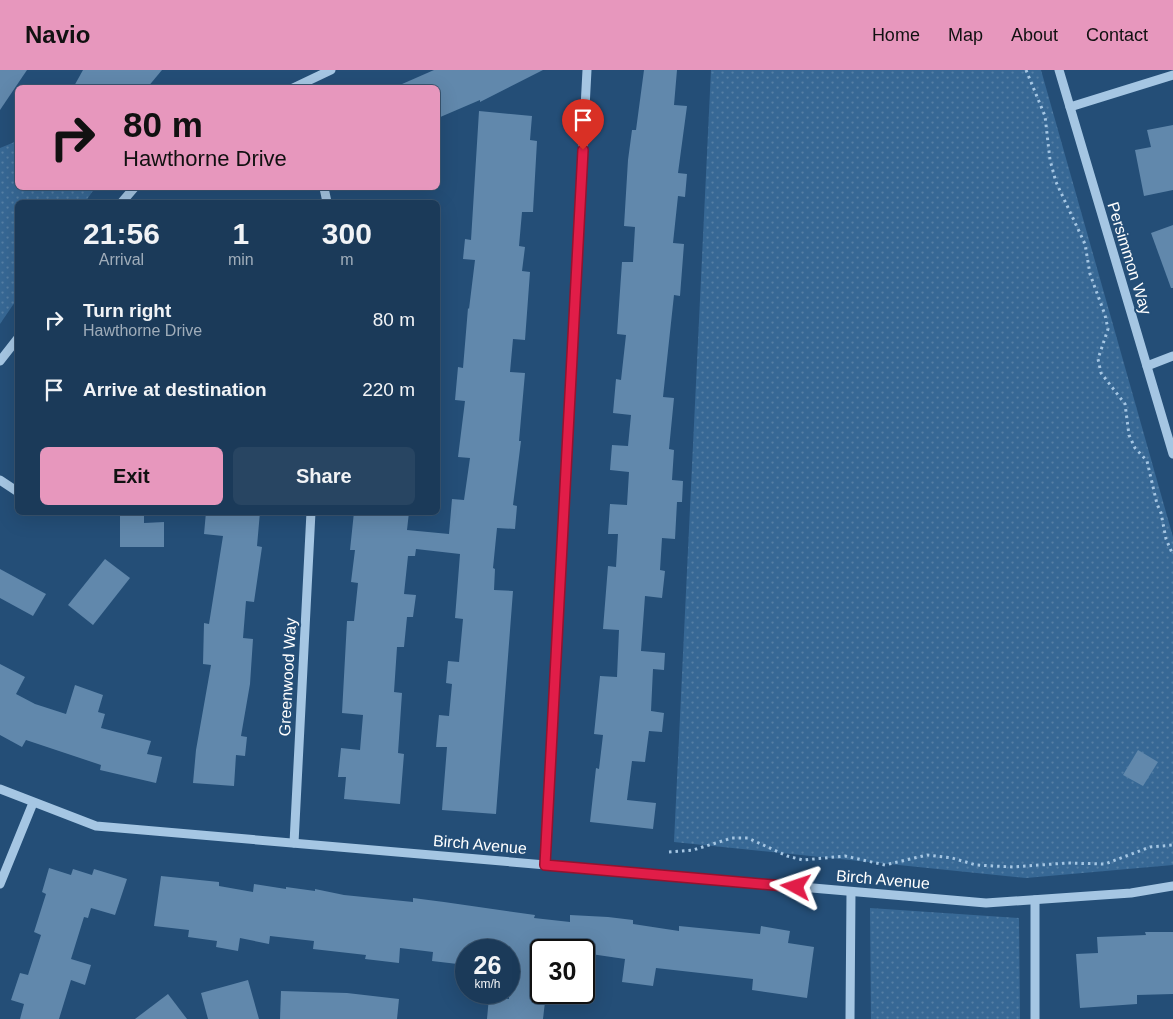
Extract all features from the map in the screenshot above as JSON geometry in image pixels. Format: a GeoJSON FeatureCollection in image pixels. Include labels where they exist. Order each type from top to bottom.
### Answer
{"type":"FeatureCollection","features":[{"type":"Feature","properties":{"kind":"street"},"geometry":{"type":"LineString","coordinates":[[299,85],[331,70]]}},
{"type":"Feature","properties":{"kind":"street"},"geometry":{"type":"LineString","coordinates":[[545,865],[587,70]]}},
{"type":"Feature","properties":{"kind":"street","name":"Persimmon Way"},"geometry":{"type":"LineString","coordinates":[[1059,70],[1173,454]]}},
{"type":"Feature","properties":{"kind":"street"},"geometry":{"type":"LineString","coordinates":[[1070,107],[1173,74]]}},
{"type":"Feature","properties":{"kind":"street"},"geometry":{"type":"LineString","coordinates":[[124,200],[132,190]]}},
{"type":"Feature","properties":{"kind":"street"},"geometry":{"type":"LineString","coordinates":[[0,361],[15,342]]}},
{"type":"Feature","properties":{"kind":"street"},"geometry":{"type":"LineString","coordinates":[[1147,366],[1173,356]]}},
{"type":"Feature","properties":{"kind":"street"},"geometry":{"type":"LineString","coordinates":[[0,480],[15,490]]}},
{"type":"Feature","properties":{"kind":"street","name":"Greenwood Way"},"geometry":{"type":"LineString","coordinates":[[294,843],[311,515]]}},
{"type":"Feature","properties":{"kind":"street","name":"Birch Avenue"},"geometry":{"type":"LineString","coordinates":[[0,789],[96,826],[851,892],[986,903],[1131,893],[1173,886]]}},
{"type":"Feature","properties":{"kind":"street"},"geometry":{"type":"LineString","coordinates":[[0,884],[33,803]]}},
{"type":"Feature","properties":{"kind":"street"},"geometry":{"type":"LineString","coordinates":[[850,1019],[851,892]]}},
{"type":"Feature","properties":{"kind":"street"},"geometry":{"type":"LineString","coordinates":[[1035,900],[1035,1019]]}},
{"type":"Feature","properties":{"kind":"path"},"geometry":{"type":"LineString","coordinates":[[1026,70],[1045,116],[1050,160],[1056,182],[1085,244],[1090,274],[1105,315],[1108,329],[1098,359],[1100,373],[1124,404],[1129,435],[1136,448],[1147,461],[1166,539],[1173,555]]}},
{"type":"Feature","properties":{"kind":"path"},"geometry":{"type":"LineString","coordinates":[[669,852],[692,850],[732,838],[748,838],[787,856],[803,860],[845,856],[885,864],[927,854],[952,858],[976,865],[1013,867],[1067,863],[1105,864],[1150,847],[1173,845]]}},
{"type":"Feature","properties":{"kind":"shaded area"},"geometry":{"type":"Polygon","coordinates":[[[711,70],[1041,70],[1173,537],[1173,865],[1026,878],[674,842],[711,70]]]}},
{"type":"Feature","properties":{"kind":"shaded area"},"geometry":{"type":"Polygon","coordinates":[[[15,142],[15,190],[94,190],[86,200],[15,200],[15,302],[0,324],[0,148],[15,142]]]}},
{"type":"Feature","properties":{"kind":"shaded area"},"geometry":{"type":"Polygon","coordinates":[[[870,908],[1019,918],[1020,1019],[871,1019],[870,908]]]}},
{"type":"Feature","properties":{"kind":"building"},"geometry":{"type":"Polygon","coordinates":[[[0,70],[27,70],[15,85],[0,110],[0,70]]]}},
{"type":"Feature","properties":{"kind":"building"},"geometry":{"type":"Polygon","coordinates":[[[83,70],[162,70],[150,85],[75,85],[83,70]]]}},
{"type":"Feature","properties":{"kind":"building"},"geometry":{"type":"Polygon","coordinates":[[[434,70],[543,70],[480,102],[480,100],[440,117],[440,85],[400,85],[434,70]]]}},
{"type":"Feature","properties":{"kind":"building"},"geometry":{"type":"Polygon","coordinates":[[[644,70],[677,70],[674,105],[687,106],[678,173],[687,174],[685,197],[678,196],[673,243],[684,244],[680,296],[674,295],[663,397],[674,398],[669,449],[674,450],[672,480],[683,481],[682,502],[677,502],[675,539],[662,538],[660,570],[665,571],[662,598],[645,596],[641,651],[665,653],[664,670],[653,669],[651,711],[664,713],[662,732],[649,731],[645,762],[632,761],[627,800],[656,803],[653,829],[590,822],[596,768],[599,769],[603,735],[594,734],[600,676],[617,677],[619,630],[603,629],[608,566],[616,567],[618,534],[608,534],[610,504],[627,505],[629,472],[610,470],[612,445],[628,446],[631,415],[613,413],[616,379],[621,380],[626,335],[617,334],[622,262],[633,262],[635,227],[624,226],[628,160],[632,130],[636,130],[644,70]]]}},
{"type":"Feature","properties":{"kind":"building"},"geometry":{"type":"Polygon","coordinates":[[[479,111],[532,116],[530,140],[537,141],[533,212],[522,212],[519,246],[525,247],[522,271],[530,272],[525,340],[513,339],[510,372],[525,373],[519,441],[521,441],[513,505],[517,506],[515,529],[497,528],[493,568],[495,569],[494,590],[513,591],[496,814],[442,810],[447,747],[436,747],[439,715],[449,716],[452,684],[446,683],[448,661],[459,662],[463,619],[455,618],[460,554],[416,549],[415,556],[408,556],[404,594],[416,595],[413,617],[407,617],[404,647],[397,647],[394,692],[402,693],[398,753],[404,754],[400,804],[344,799],[346,777],[338,777],[341,748],[360,750],[363,715],[342,713],[347,621],[354,621],[358,583],[351,582],[355,550],[350,550],[354,515],[409,515],[407,530],[449,534],[452,499],[464,500],[470,458],[458,457],[465,401],[455,400],[458,367],[463,368],[468,308],[475,260],[463,259],[465,239],[471,240],[479,111]]]}},
{"type":"Feature","properties":{"kind":"building"},"geometry":{"type":"Polygon","coordinates":[[[1173,125],[1173,190],[1144,196],[1135,150],[1151,147],[1147,130],[1173,125]]]}},
{"type":"Feature","properties":{"kind":"building"},"geometry":{"type":"Polygon","coordinates":[[[1173,225],[1173,288],[1171,288],[1151,233],[1173,225]]]}},
{"type":"Feature","properties":{"kind":"building"},"geometry":{"type":"Polygon","coordinates":[[[120,515],[144,515],[144,523],[164,522],[164,547],[120,547],[120,515]]]}},
{"type":"Feature","properties":{"kind":"building"},"geometry":{"type":"Polygon","coordinates":[[[206,515],[260,515],[257,546],[262,547],[254,602],[246,601],[243,638],[253,639],[250,684],[241,736],[247,737],[245,756],[236,755],[234,786],[193,783],[196,750],[211,665],[203,664],[204,623],[209,624],[223,536],[204,534],[206,515]]]}},
{"type":"Feature","properties":{"kind":"building"},"geometry":{"type":"Polygon","coordinates":[[[105,559],[130,578],[93,625],[68,605],[105,559]]]}},
{"type":"Feature","properties":{"kind":"building"},"geometry":{"type":"Polygon","coordinates":[[[0,569],[46,594],[33,616],[0,598],[0,569]]]}},
{"type":"Feature","properties":{"kind":"building"},"geometry":{"type":"Polygon","coordinates":[[[0,664],[25,677],[16,694],[35,704],[66,714],[75,685],[103,695],[98,712],[105,714],[101,728],[151,741],[147,754],[162,757],[156,783],[100,770],[101,765],[26,740],[22,747],[0,735],[0,664]]]}},
{"type":"Feature","properties":{"kind":"building"},"geometry":{"type":"Polygon","coordinates":[[[1138,750],[1158,762],[1143,786],[1123,775],[1138,750]]]}},
{"type":"Feature","properties":{"kind":"building"},"geometry":{"type":"Polygon","coordinates":[[[49,868],[71,875],[73,869],[92,875],[94,869],[127,879],[115,915],[91,908],[88,918],[84,917],[71,959],[91,965],[85,985],[71,980],[59,1019],[20,1019],[24,1004],[11,1000],[20,973],[28,975],[41,935],[34,932],[46,894],[42,892],[49,868]]]}},
{"type":"Feature","properties":{"kind":"building"},"geometry":{"type":"Polygon","coordinates":[[[161,876],[219,882],[219,886],[253,892],[254,884],[286,889],[286,887],[315,891],[315,889],[344,895],[413,902],[413,898],[535,915],[534,918],[570,922],[570,915],[608,917],[633,920],[633,924],[679,931],[679,926],[760,934],[761,926],[790,931],[788,943],[814,947],[807,998],[752,990],[753,979],[656,968],[653,986],[622,982],[625,959],[595,955],[595,939],[530,939],[530,1004],[545,1004],[543,1019],[487,1019],[488,1004],[520,1004],[520,939],[455,939],[455,964],[432,961],[433,952],[400,948],[399,963],[365,959],[366,955],[313,949],[314,941],[270,936],[269,944],[240,938],[238,951],[216,947],[217,941],[188,937],[189,930],[154,926],[161,876]]]}},
{"type":"Feature","properties":{"kind":"building"},"geometry":{"type":"Polygon","coordinates":[[[1145,932],[1173,932],[1173,994],[1137,995],[1137,1004],[1080,1008],[1076,954],[1098,953],[1097,937],[1146,935],[1145,932]]]}},
{"type":"Feature","properties":{"kind":"building"},"geometry":{"type":"Polygon","coordinates":[[[248,980],[259,1019],[208,1019],[201,993],[248,980]]]}},
{"type":"Feature","properties":{"kind":"building"},"geometry":{"type":"Polygon","coordinates":[[[281,991],[347,993],[399,999],[397,1019],[280,1019],[281,991]]]}},
{"type":"Feature","properties":{"kind":"building"},"geometry":{"type":"Polygon","coordinates":[[[168,994],[187,1019],[135,1019],[168,994]]]}},
{"type":"Feature","properties":{"kind":"route"},"geometry":{"type":"LineString","coordinates":[[583,150],[545,865],[796,887]]}}]}
